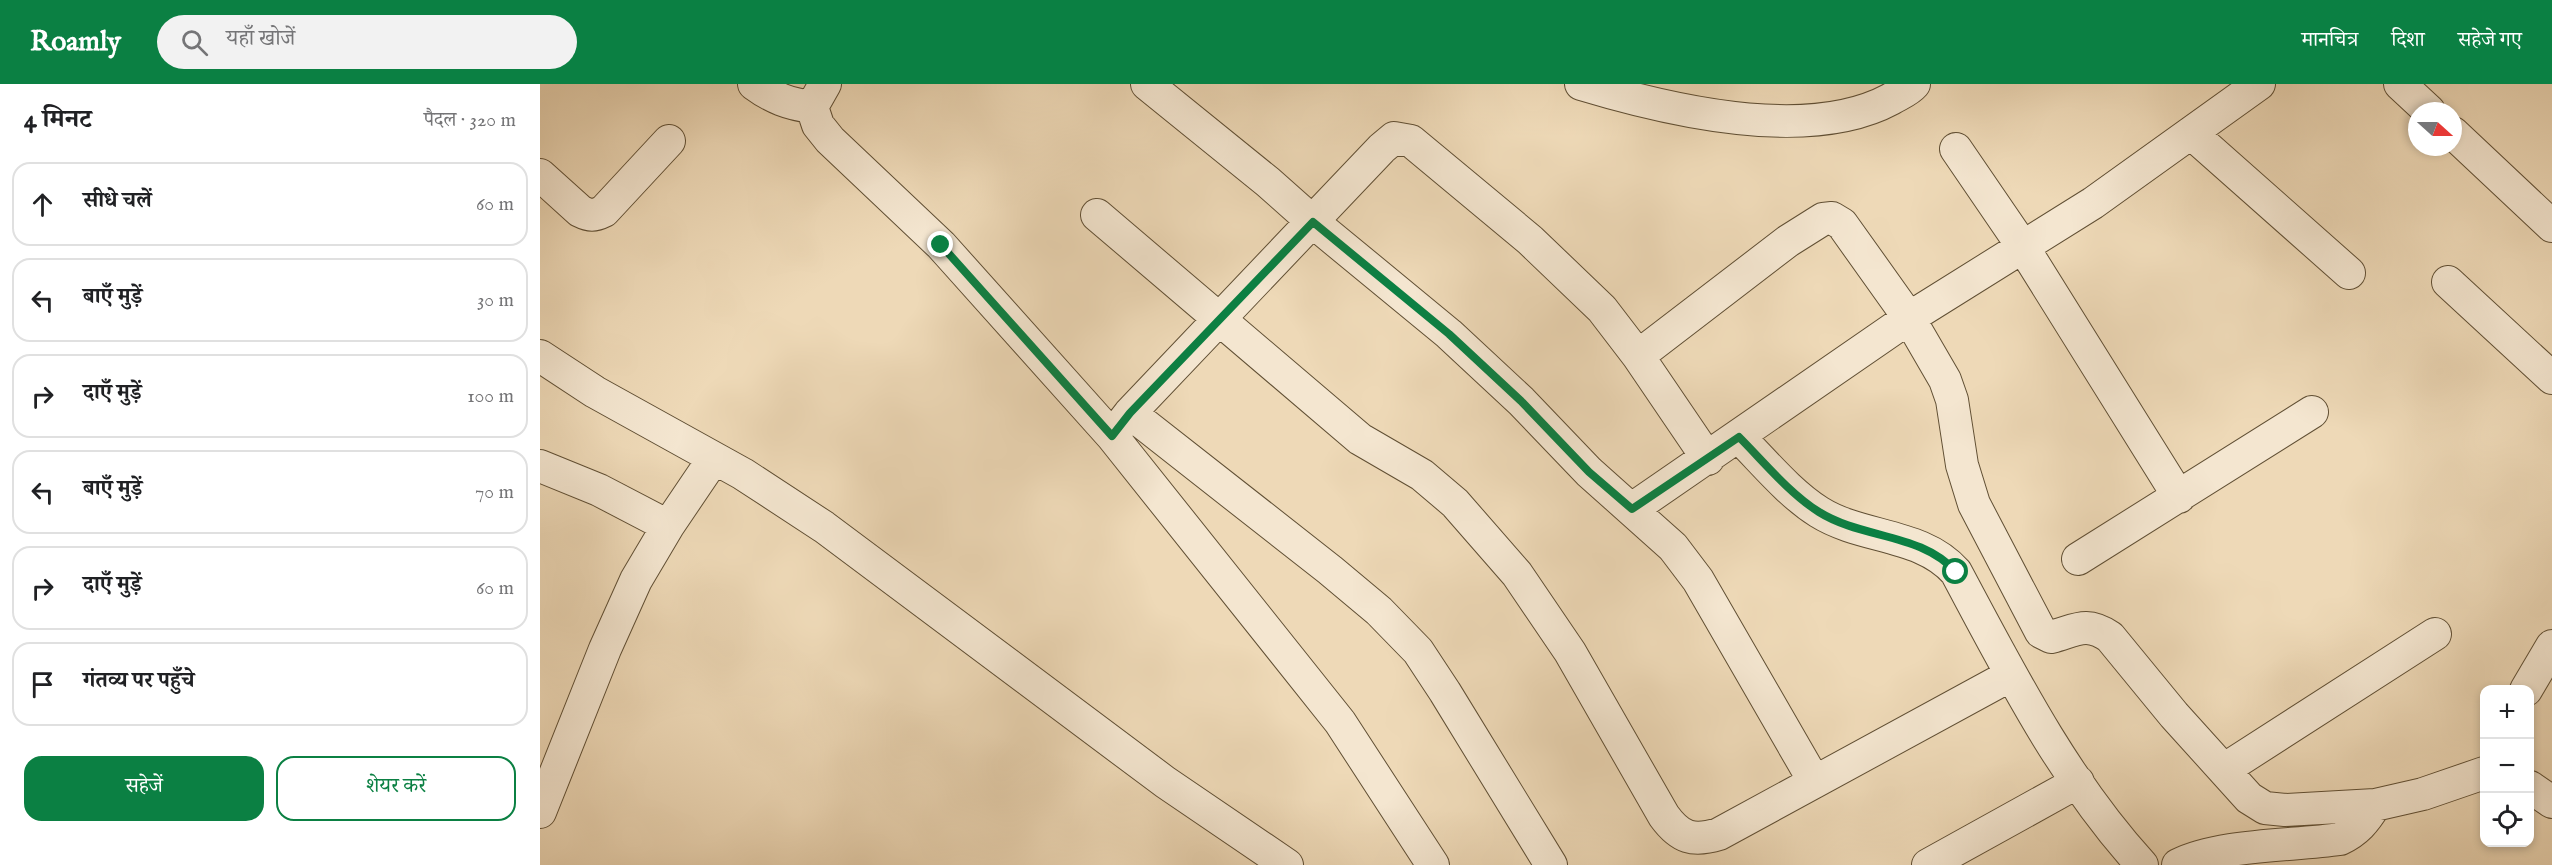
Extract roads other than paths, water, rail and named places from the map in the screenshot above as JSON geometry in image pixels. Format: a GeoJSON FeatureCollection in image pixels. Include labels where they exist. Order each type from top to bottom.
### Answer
{"type":"FeatureCollection","features":[{"type":"Feature","properties":{"kind":"street"},"geometry":{"type":"LineString","coordinates":[[754,84],[769,95],[789,104],[818,96],[818,125],[830,140],[941,245],[1121,424],[1340,722],[1433,865]]}},
{"type":"Feature","properties":{"kind":"street"},"geometry":{"type":"LineString","coordinates":[[1147,84],[1449,334],[1521,401],[1589,472],[1673,547],[1698,580],[1814,781]]}},
{"type":"Feature","properties":{"kind":"street"},"geometry":{"type":"LineString","coordinates":[[1581,84],[1631,91],[1715,115],[1774,120],[1828,120],[1875,108],[1914,84]]}},
{"type":"Feature","properties":{"kind":"street"},"geometry":{"type":"LineString","coordinates":[[1632,509],[1708,459],[1909,318],[2093,203],[2259,84]]}},
{"type":"Feature","properties":{"kind":"street"},"geometry":{"type":"LineString","coordinates":[[2400,84],[2419,102]]}},
{"type":"Feature","properties":{"kind":"street"},"geometry":{"type":"LineString","coordinates":[[2191,134],[2349,273]]}},
{"type":"Feature","properties":{"kind":"street"},"geometry":{"type":"LineString","coordinates":[[1121,424],[1394,138],[1411,141],[1530,240],[1602,309],[1638,356],[1708,459]]}},
{"type":"Feature","properties":{"kind":"street"},"geometry":{"type":"LineString","coordinates":[[540,175],[580,211],[595,216],[604,211],[669,141]]}},
{"type":"Feature","properties":{"kind":"street"},"geometry":{"type":"LineString","coordinates":[[2462,141],[2548,215]]}},
{"type":"Feature","properties":{"kind":"street"},"geometry":{"type":"LineString","coordinates":[[1956,149],[2023,247],[2179,497]]}},
{"type":"Feature","properties":{"kind":"street"},"geometry":{"type":"LineString","coordinates":[[1097,215],[1360,439],[1416,471],[1455,503],[1517,574],[1570,652],[1664,816],[1675,831],[1689,837],[1703,839],[1719,834],[2011,675]]}},
{"type":"Feature","properties":{"kind":"street"},"geometry":{"type":"LineString","coordinates":[[1638,356],[1788,241],[1823,219],[1832,218],[1842,224],[1909,318],[1945,380],[1953,400],[1962,465],[1974,504],[2041,632],[2051,637],[2084,628],[2097,628],[2110,637],[2174,715],[2249,798],[2265,808],[2285,810],[2375,805],[2423,794],[2480,773]]}},
{"type":"Feature","properties":{"kind":"street"},"geometry":{"type":"LineString","coordinates":[[2448,282],[2552,378]]}},
{"type":"Feature","properties":{"kind":"street"},"geometry":{"type":"LineString","coordinates":[[540,356],[595,392],[714,458],[824,527],[1166,783],[1287,865]]}},
{"type":"Feature","properties":{"kind":"street"},"geometry":{"type":"LineString","coordinates":[[2078,559],[2312,412]]}},
{"type":"Feature","properties":{"kind":"street"},"geometry":{"type":"LineString","coordinates":[[1121,424],[1330,570],[1378,611],[1418,651],[1551,865]]}},
{"type":"Feature","properties":{"kind":"street"},"geometry":{"type":"LineString","coordinates":[[1739,437],[1819,512],[1848,525],[1931,550],[1944,559],[1956,572],[2011,675],[2078,782],[2117,837],[2142,865]]}},
{"type":"Feature","properties":{"kind":"street"},"geometry":{"type":"LineString","coordinates":[[540,812],[605,649],[636,580],[668,526],[714,458]]}},
{"type":"Feature","properties":{"kind":"street"},"geometry":{"type":"LineString","coordinates":[[540,466],[599,490],[668,526]]}},
{"type":"Feature","properties":{"kind":"street"},"geometry":{"type":"LineString","coordinates":[[2225,769],[2435,634]]}},
{"type":"Feature","properties":{"kind":"street"},"geometry":{"type":"LineString","coordinates":[[2529,685],[2552,646]]}},
{"type":"Feature","properties":{"kind":"street"},"geometry":{"type":"LineString","coordinates":[[1928,865],[2078,782]]}},
{"type":"Feature","properties":{"kind":"street"},"geometry":{"type":"LineString","coordinates":[[2534,791],[2552,802]]}},
{"type":"Feature","properties":{"kind":"street"},"geometry":{"type":"LineString","coordinates":[[2178,865],[2216,852],[2340,838],[2354,832],[2375,805]]}}]}
